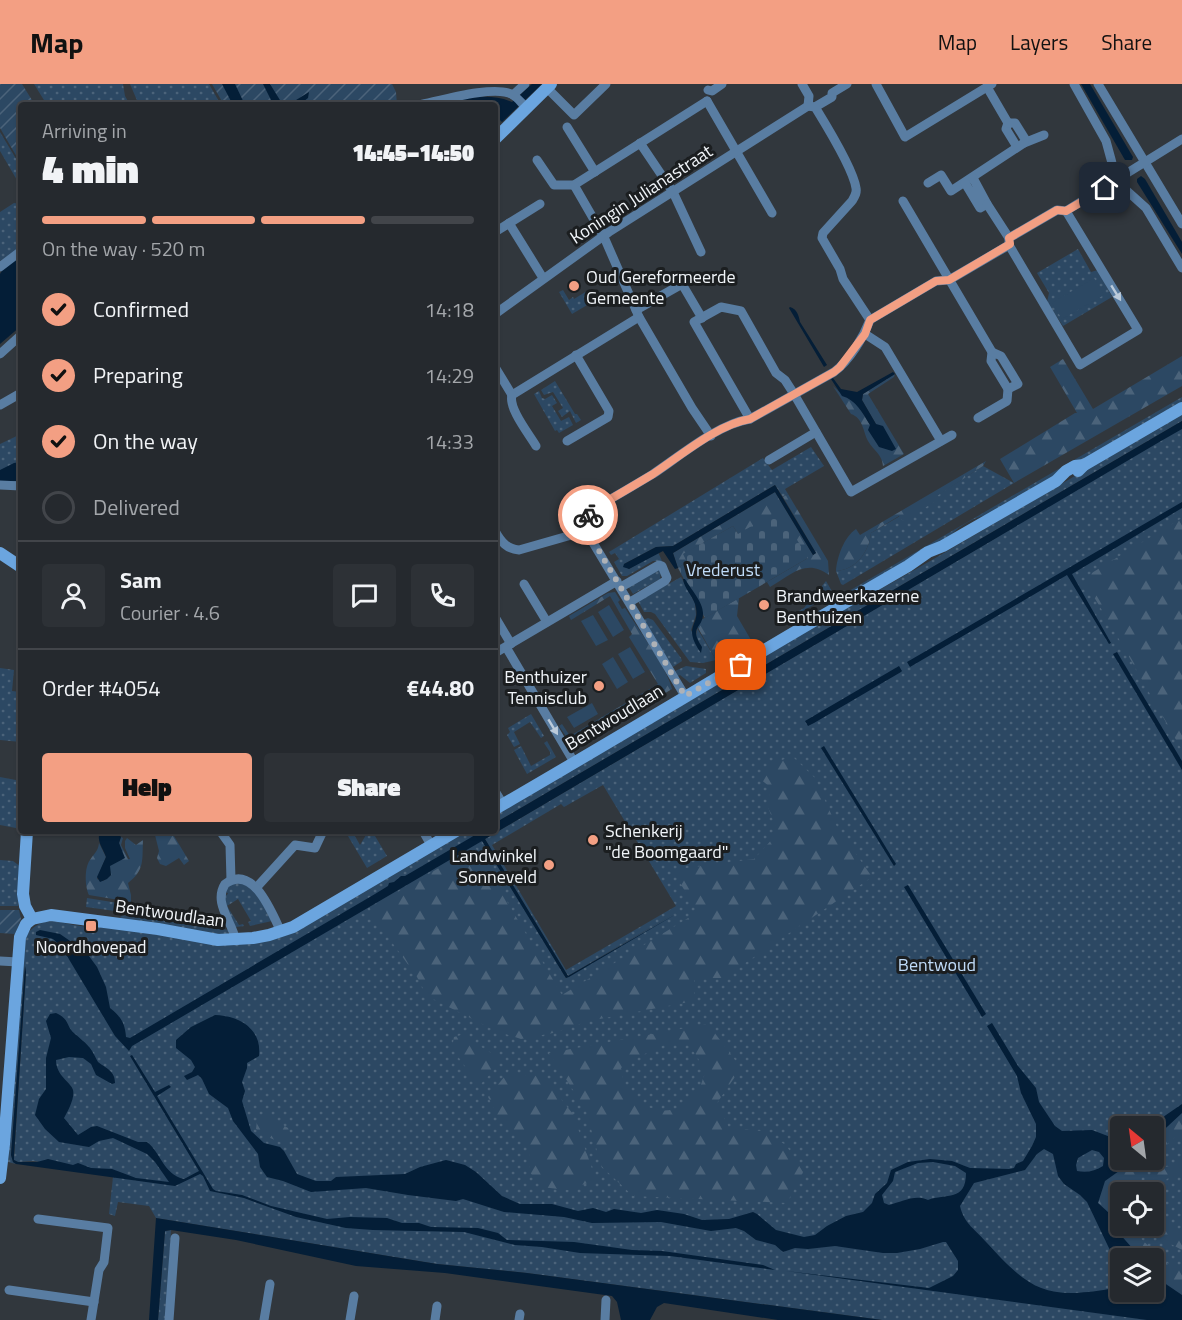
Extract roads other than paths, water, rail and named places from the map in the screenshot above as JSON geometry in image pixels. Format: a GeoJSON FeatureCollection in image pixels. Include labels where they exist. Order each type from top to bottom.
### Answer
{"type":"FeatureCollection","features":[{"type":"Feature","properties":{"kind":"main road"},"geometry":{"type":"LineString","coordinates":[[498,134],[519,101],[549,86]]}},
{"type":"Feature","properties":{"kind":"main road","name":"Bentwoudlaan"},"geometry":{"type":"LineString","coordinates":[[499,807],[908,566],[928,552],[944,546],[1056,481],[1078,472],[1084,465],[1182,408]]}},
{"type":"Feature","properties":{"kind":"main road"},"geometry":{"type":"LineString","coordinates":[[0,553],[18,565]]}},
{"type":"Feature","properties":{"kind":"main road"},"geometry":{"type":"LineString","coordinates":[[0,1178],[20,937],[26,924],[32,919],[25,906],[23,894],[27,834]]}},
{"type":"Feature","properties":{"kind":"main road","name":"Bentwoudlaan"},"geometry":{"type":"LineString","coordinates":[[32,919],[51,915],[158,929],[218,940],[236,940],[281,932],[451,834]]}},
{"type":"Feature","properties":{"kind":"street"},"geometry":{"type":"LineString","coordinates":[[434,102],[499,91],[519,101],[525,84]]}},
{"type":"Feature","properties":{"kind":"street"},"geometry":{"type":"LineString","coordinates":[[549,86],[574,115],[606,84]]}},
{"type":"Feature","properties":{"kind":"street"},"geometry":{"type":"LineString","coordinates":[[705,87],[712,90],[722,84]]}},
{"type":"Feature","properties":{"kind":"street"},"geometry":{"type":"LineString","coordinates":[[801,84],[850,170],[856,190],[852,201],[823,233],[823,242],[840,269],[843,279],[870,320]]}},
{"type":"Feature","properties":{"kind":"street","name":"Koningin Julianastraat"},"geometry":{"type":"LineString","coordinates":[[498,312],[604,237],[738,151],[812,106],[832,97],[832,93],[847,84]]}},
{"type":"Feature","properties":{"kind":"street"},"geometry":{"type":"LineString","coordinates":[[876,84],[905,137],[990,86],[1008,123],[1005,129],[1021,145]]}},
{"type":"Feature","properties":{"kind":"street"},"geometry":{"type":"LineString","coordinates":[[1074,84],[1106,141],[1119,179],[1126,190],[1146,208],[1182,268]]}},
{"type":"Feature","properties":{"kind":"street"},"geometry":{"type":"LineString","coordinates":[[1098,84],[1182,224]]}},
{"type":"Feature","properties":{"kind":"street"},"geometry":{"type":"LineString","coordinates":[[705,87],[707,101],[772,213]]}},
{"type":"Feature","properties":{"kind":"street"},"geometry":{"type":"LineString","coordinates":[[537,160],[554,185],[574,185],[707,101]]}},
{"type":"Feature","properties":{"kind":"street"},"geometry":{"type":"LineString","coordinates":[[567,128],[595,172]]}},
{"type":"Feature","properties":{"kind":"street"},"geometry":{"type":"LineString","coordinates":[[928,183],[941,175],[951,191],[1021,145],[1044,135]]}},
{"type":"Feature","properties":{"kind":"street"},"geometry":{"type":"LineString","coordinates":[[584,534],[585,522],[593,509],[650,476],[711,436],[740,420],[750,419],[840,367],[865,334],[870,320],[936,281],[949,280],[1057,210],[1066,211],[1182,139]]}},
{"type":"Feature","properties":{"kind":"street"},"geometry":{"type":"LineString","coordinates":[[640,143],[673,192],[701,252]]}},
{"type":"Feature","properties":{"kind":"street"},"geometry":{"type":"LineString","coordinates":[[969,181],[980,207],[987,204],[1080,364],[1138,330],[1066,211]]}},
{"type":"Feature","properties":{"kind":"street"},"geometry":{"type":"LineString","coordinates":[[574,185],[604,237],[638,314],[692,408],[711,436]]}},
{"type":"Feature","properties":{"kind":"street"},"geometry":{"type":"LineString","coordinates":[[903,201],[992,352],[1001,356],[1018,384]]}},
{"type":"Feature","properties":{"kind":"street"},"geometry":{"type":"LineString","coordinates":[[498,230],[540,204]]}},
{"type":"Feature","properties":{"kind":"street"},"geometry":{"type":"LineString","coordinates":[[509,223],[543,278]]}},
{"type":"Feature","properties":{"kind":"street"},"geometry":{"type":"LineString","coordinates":[[0,267],[18,253]]}},
{"type":"Feature","properties":{"kind":"street"},"geometry":{"type":"LineString","coordinates":[[536,446],[514,410],[510,400],[512,395],[682,284],[698,320],[750,419]]}},
{"type":"Feature","properties":{"kind":"street"},"geometry":{"type":"LineString","coordinates":[[698,320],[721,307],[741,311],[776,373],[785,380],[794,394],[851,492],[952,435]]}},
{"type":"Feature","properties":{"kind":"street"},"geometry":{"type":"LineString","coordinates":[[865,334],[885,347],[941,441]]}},
{"type":"Feature","properties":{"kind":"street"},"geometry":{"type":"LineString","coordinates":[[0,354],[18,338]]}},
{"type":"Feature","properties":{"kind":"street"},"geometry":{"type":"LineString","coordinates":[[978,418],[1007,401],[1008,389],[991,361],[992,352]]}},
{"type":"Feature","properties":{"kind":"street"},"geometry":{"type":"LineString","coordinates":[[567,441],[608,417],[609,411],[576,355]]}},
{"type":"Feature","properties":{"kind":"street"},"geometry":{"type":"LineString","coordinates":[[498,372],[512,395]]}},
{"type":"Feature","properties":{"kind":"street"},"geometry":{"type":"LineString","coordinates":[[1008,389],[1028,378]]}},
{"type":"Feature","properties":{"kind":"street"},"geometry":{"type":"LineString","coordinates":[[0,405],[18,395]]}},
{"type":"Feature","properties":{"kind":"street"},"geometry":{"type":"LineString","coordinates":[[769,460],[816,432]]}},
{"type":"Feature","properties":{"kind":"street"},"geometry":{"type":"LineString","coordinates":[[0,485],[18,486]]}},
{"type":"Feature","properties":{"kind":"street"},"geometry":{"type":"LineString","coordinates":[[498,535],[506,546],[519,550],[575,534],[584,534],[592,539],[685,696]]}},
{"type":"Feature","properties":{"kind":"street"},"geometry":{"type":"LineString","coordinates":[[498,651],[619,584],[659,565],[662,566],[667,574],[665,581],[630,602]]}},
{"type":"Feature","properties":{"kind":"street"},"geometry":{"type":"LineString","coordinates":[[524,584],[547,622]]}},
{"type":"Feature","properties":{"kind":"street"},"geometry":{"type":"LineString","coordinates":[[498,623],[574,762]]}},
{"type":"Feature","properties":{"kind":"street"},"geometry":{"type":"LineString","coordinates":[[222,834],[228,841],[231,880]]}},
{"type":"Feature","properties":{"kind":"street"},"geometry":{"type":"LineString","coordinates":[[228,841],[232,834]]}},
{"type":"Feature","properties":{"kind":"street"},"geometry":{"type":"LineString","coordinates":[[256,888],[296,845],[315,848],[322,834]]}},
{"type":"Feature","properties":{"kind":"street"},"geometry":{"type":"LineString","coordinates":[[425,834],[431,845]]}},
{"type":"Feature","properties":{"kind":"street"},"geometry":{"type":"LineString","coordinates":[[236,940],[220,901],[223,887],[231,880],[243,879],[256,888],[281,932]]}},
{"type":"Feature","properties":{"kind":"street"},"geometry":{"type":"LineString","coordinates":[[0,961],[18,962]]}},
{"type":"Feature","properties":{"kind":"street"},"geometry":{"type":"LineString","coordinates":[[38,1219],[108,1228],[104,1262],[99,1270],[91,1320]]}},
{"type":"Feature","properties":{"kind":"street"},"geometry":{"type":"LineString","coordinates":[[169,1320],[175,1238]]}},
{"type":"Feature","properties":{"kind":"street"},"geometry":{"type":"LineString","coordinates":[[264,1320],[270,1284]]}},
{"type":"Feature","properties":{"kind":"street"},"geometry":{"type":"LineString","coordinates":[[9,1290],[94,1302]]}},
{"type":"Feature","properties":{"kind":"street"},"geometry":{"type":"LineString","coordinates":[[350,1320],[354,1296]]}},
{"type":"Feature","properties":{"kind":"street"},"geometry":{"type":"LineString","coordinates":[[605,1320],[606,1300]]}},
{"type":"Feature","properties":{"kind":"street"},"geometry":{"type":"LineString","coordinates":[[435,1320],[437,1306]]}},
{"type":"Feature","properties":{"kind":"place","name":"Oud Gereformeerde Gemeente"},"geometry":{"type":"Point","coordinates":[574,286]}},
{"type":"Feature","properties":{"kind":"place","name":"Brandweerkazerne Benthuizen"},"geometry":{"type":"Point","coordinates":[764,605]}},
{"type":"Feature","properties":{"kind":"place","name":"Benthuizer Tennisclub"},"geometry":{"type":"Point","coordinates":[599,686]}},
{"type":"Feature","properties":{"kind":"place","name":"Schenkerij \"de Boomgaard\""},"geometry":{"type":"Point","coordinates":[593,840]}},
{"type":"Feature","properties":{"kind":"place","name":"Landwinkel Sonneveld"},"geometry":{"type":"Point","coordinates":[549,865]}},
{"type":"Feature","properties":{"kind":"place","name":"Noordhovepad"},"geometry":{"type":"Point","coordinates":[91,926]}},
{"type":"Feature","properties":{"kind":"park label","name":"Vrederust"},"geometry":{"type":"Point","coordinates":[723,569]}},
{"type":"Feature","properties":{"kind":"park label","name":"Bentwoud"},"geometry":{"type":"Point","coordinates":[937,964]}}]}
